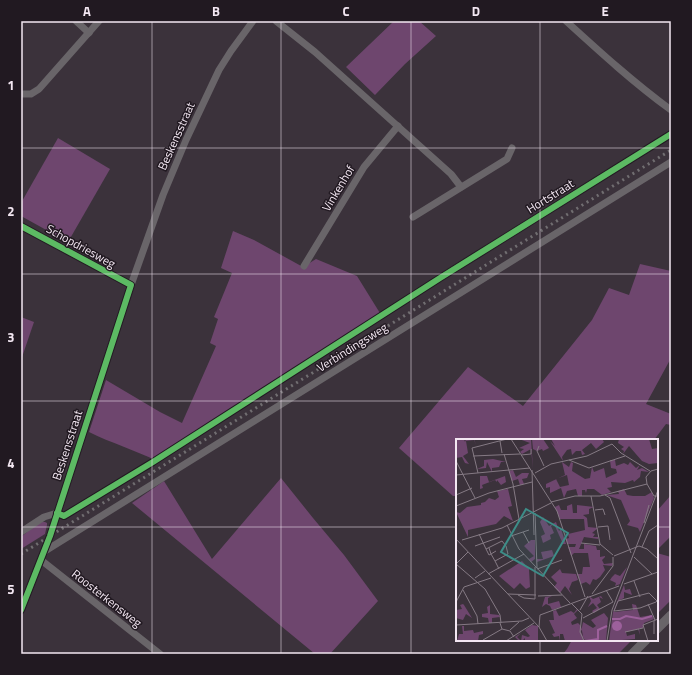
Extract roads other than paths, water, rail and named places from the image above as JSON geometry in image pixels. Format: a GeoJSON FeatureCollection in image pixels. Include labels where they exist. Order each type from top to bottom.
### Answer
{"type":"FeatureCollection","features":[{"type":"Feature","properties":{"kind":"street"},"geometry":{"type":"LineString","coordinates":[[76,21],[89,33]]}},
{"type":"Feature","properties":{"kind":"street"},"geometry":{"type":"LineString","coordinates":[[21,94],[31,94],[39,89],[99,21]]}},
{"type":"Feature","properties":{"kind":"street","name":"Beskensstraat"},"geometry":{"type":"LineString","coordinates":[[21,610],[45,551],[131,286],[163,195],[186,140],[220,70],[231,51],[253,21]]}},
{"type":"Feature","properties":{"kind":"street"},"geometry":{"type":"LineString","coordinates":[[276,21],[315,52],[398,126],[451,174],[461,187]]}},
{"type":"Feature","properties":{"kind":"street"},"geometry":{"type":"LineString","coordinates":[[566,21],[654,98],[671,110]]}},
{"type":"Feature","properties":{"kind":"street","name":"Vinkenhof"},"geometry":{"type":"LineString","coordinates":[[304,266],[364,167],[398,126]]}},
{"type":"Feature","properties":{"kind":"street"},"geometry":{"type":"LineString","coordinates":[[559,198],[671,128]]}},
{"type":"Feature","properties":{"kind":"street","name":"Hortstraat"},"geometry":{"type":"LineString","coordinates":[[440,278],[671,134]]}},
{"type":"Feature","properties":{"kind":"street"},"geometry":{"type":"LineString","coordinates":[[413,217],[507,159],[512,148]]}},
{"type":"Feature","properties":{"kind":"street","name":"Verbindingsweg"},"geometry":{"type":"LineString","coordinates":[[45,551],[671,162]]}},
{"type":"Feature","properties":{"kind":"street","name":"Schopdriesweg"},"geometry":{"type":"LineString","coordinates":[[21,226],[131,286]]}},
{"type":"Feature","properties":{"kind":"street"},"geometry":{"type":"LineString","coordinates":[[21,532],[44,518],[57,513]]}},
{"type":"Feature","properties":{"kind":"street","name":"Roosterkensweg"},"geometry":{"type":"LineString","coordinates":[[41,560],[160,654]]}},
{"type":"Feature","properties":{"kind":"street"},"geometry":{"type":"LineString","coordinates":[[658,628],[671,615]]}},
{"type":"Feature","properties":{"kind":"street"},"geometry":{"type":"LineString","coordinates":[[632,654],[645,641]]}},
{"type":"Feature","properties":{"kind":"railway"},"geometry":{"type":"LineString","coordinates":[[21,554],[671,150]]}}]}
